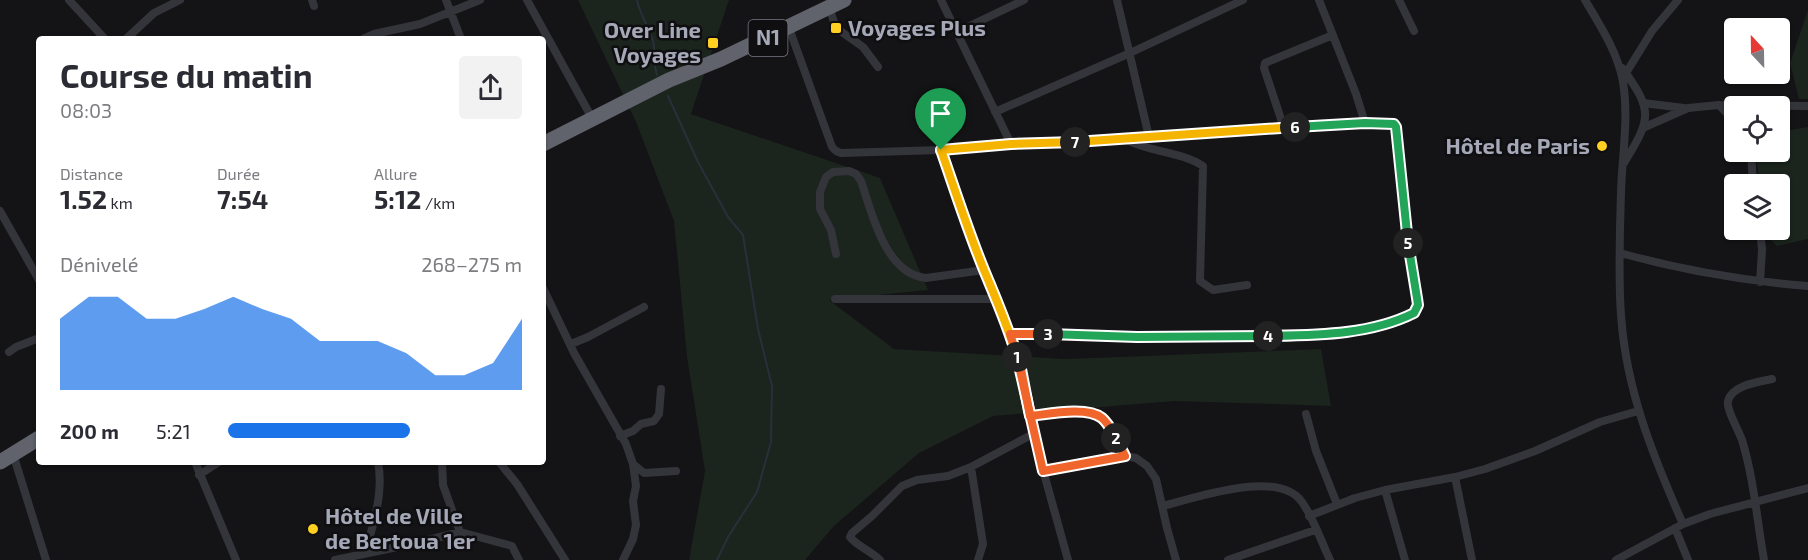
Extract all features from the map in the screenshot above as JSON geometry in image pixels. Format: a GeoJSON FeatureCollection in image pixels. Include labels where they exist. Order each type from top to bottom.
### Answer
{"type":"FeatureCollection","features":[{"type":"Feature","properties":{"kind":"highway","name":"N1"},"geometry":{"type":"LineString","coordinates":[[546,143],[669,80],[844,0]]}},
{"type":"Feature","properties":{"kind":"highway"},"geometry":{"type":"LineString","coordinates":[[6,458],[36,440]]}},
{"type":"Feature","properties":{"kind":"street"},"geometry":{"type":"LineString","coordinates":[[69,0],[102,36]]}},
{"type":"Feature","properties":{"kind":"street"},"geometry":{"type":"LineString","coordinates":[[446,0],[460,36]]}},
{"type":"Feature","properties":{"kind":"street"},"geometry":{"type":"LineString","coordinates":[[370,36],[420,24],[480,0]]}},
{"type":"Feature","properties":{"kind":"street"},"geometry":{"type":"LineString","coordinates":[[527,0],[593,120]]}},
{"type":"Feature","properties":{"kind":"street"},"geometry":{"type":"LineString","coordinates":[[941,0],[1011,144]]}},
{"type":"Feature","properties":{"kind":"street"},"geometry":{"type":"LineString","coordinates":[[957,32],[1024,0]]}},
{"type":"Feature","properties":{"kind":"street"},"geometry":{"type":"LineString","coordinates":[[1117,0],[1149,137]]}},
{"type":"Feature","properties":{"kind":"street"},"geometry":{"type":"LineString","coordinates":[[995,112],[1243,0]]}},
{"type":"Feature","properties":{"kind":"street"},"geometry":{"type":"LineString","coordinates":[[1319,0],[1365,123]]}},
{"type":"Feature","properties":{"kind":"street"},"geometry":{"type":"LineString","coordinates":[[1399,0],[1414,31]]}},
{"type":"Feature","properties":{"kind":"street"},"geometry":{"type":"LineString","coordinates":[[1585,0],[1618,63],[1623,82],[1625,107],[1620,253],[1621,313],[1630,384],[1679,526],[1688,560]]}},
{"type":"Feature","properties":{"kind":"street"},"geometry":{"type":"LineString","coordinates":[[1626,73],[1652,31],[1678,0]]}},
{"type":"Feature","properties":{"kind":"street"},"geometry":{"type":"LineString","coordinates":[[129,36],[140,24],[175,1]]}},
{"type":"Feature","properties":{"kind":"street"},"geometry":{"type":"LineString","coordinates":[[830,7],[836,28],[863,47],[878,67]]}},
{"type":"Feature","properties":{"kind":"street"},"geometry":{"type":"LineString","coordinates":[[789,27],[832,147],[841,153],[1127,140],[1365,123],[1391,123],[1396,127],[1410,259],[1418,305],[1414,313],[1370,329],[1273,336],[1137,337],[1010,334]]}},
{"type":"Feature","properties":{"kind":"street"},"geometry":{"type":"LineString","coordinates":[[1284,128],[1264,68],[1265,63],[1333,35]]}},
{"type":"Feature","properties":{"kind":"street"},"geometry":{"type":"LineString","coordinates":[[1618,63],[1643,103],[1646,114],[1645,127],[1623,164]]}},
{"type":"Feature","properties":{"kind":"street"},"geometry":{"type":"LineString","coordinates":[[1643,103],[1688,108],[1719,105],[1808,106]]}},
{"type":"Feature","properties":{"kind":"street"},"geometry":{"type":"LineString","coordinates":[[1719,105],[1724,110]]}},
{"type":"Feature","properties":{"kind":"street"},"geometry":{"type":"LineString","coordinates":[[1645,127],[1688,108]]}},
{"type":"Feature","properties":{"kind":"street"},"geometry":{"type":"LineString","coordinates":[[1127,140],[1142,147],[1190,158],[1203,166],[1200,281],[1213,290],[1247,285]]}},
{"type":"Feature","properties":{"kind":"street"},"geometry":{"type":"LineString","coordinates":[[941,150],[984,270],[997,298],[1021,369],[1043,471],[1068,560]]}},
{"type":"Feature","properties":{"kind":"street"},"geometry":{"type":"LineString","coordinates":[[836,254],[831,230],[820,209],[820,192],[826,177],[832,172],[849,171],[856,174],[861,181],[883,242],[897,262],[918,277],[926,278],[984,270]]}},
{"type":"Feature","properties":{"kind":"street"},"geometry":{"type":"LineString","coordinates":[[0,211],[36,275]]}},
{"type":"Feature","properties":{"kind":"street"},"geometry":{"type":"LineString","coordinates":[[1760,282],[1761,240]]}},
{"type":"Feature","properties":{"kind":"street"},"geometry":{"type":"LineString","coordinates":[[1620,253],[1662,265],[1760,282],[1808,285]]}},
{"type":"Feature","properties":{"kind":"street"},"geometry":{"type":"LineString","coordinates":[[546,294],[574,353],[633,464],[636,486],[633,501],[636,525],[633,539],[623,560]]}},
{"type":"Feature","properties":{"kind":"street"},"geometry":{"type":"LineString","coordinates":[[835,299],[997,298]]}},
{"type":"Feature","properties":{"kind":"street"},"geometry":{"type":"LineString","coordinates":[[571,344],[588,338],[644,307]]}},
{"type":"Feature","properties":{"kind":"street"},"geometry":{"type":"LineString","coordinates":[[9,352],[36,340]]}},
{"type":"Feature","properties":{"kind":"street"},"geometry":{"type":"LineString","coordinates":[[1764,560],[1742,441],[1728,408],[1728,401],[1732,394],[1741,388],[1772,379]]}},
{"type":"Feature","properties":{"kind":"street"},"geometry":{"type":"LineString","coordinates":[[620,436],[633,431],[641,424],[654,421],[661,405],[661,389]]}},
{"type":"Feature","properties":{"kind":"street"},"geometry":{"type":"LineString","coordinates":[[1030,416],[1083,411],[1095,414],[1104,419],[1110,427],[1125,456]]}},
{"type":"Feature","properties":{"kind":"street"},"geometry":{"type":"LineString","coordinates":[[1309,516],[1337,504],[1385,490],[1455,477],[1535,451],[1600,423],[1638,411]]}},
{"type":"Feature","properties":{"kind":"street"},"geometry":{"type":"LineString","coordinates":[[1306,414],[1316,451],[1337,504]]}},
{"type":"Feature","properties":{"kind":"street"},"geometry":{"type":"LineString","coordinates":[[880,560],[852,541],[850,537],[902,486],[917,480],[948,476],[971,467],[1034,434]]}},
{"type":"Feature","properties":{"kind":"street"},"geometry":{"type":"LineString","coordinates":[[1043,471],[1125,456],[1148,466],[1156,478],[1176,560]]}},
{"type":"Feature","properties":{"kind":"street"},"geometry":{"type":"LineString","coordinates":[[6,458],[46,560]]}},
{"type":"Feature","properties":{"kind":"street"},"geometry":{"type":"LineString","coordinates":[[633,464],[644,473],[676,471]]}},
{"type":"Feature","properties":{"kind":"street"},"geometry":{"type":"LineString","coordinates":[[196,465],[236,560]]}},
{"type":"Feature","properties":{"kind":"street"},"geometry":{"type":"LineString","coordinates":[[199,475],[214,465]]}},
{"type":"Feature","properties":{"kind":"street"},"geometry":{"type":"LineString","coordinates":[[364,553],[375,525],[379,489],[378,465]]}},
{"type":"Feature","properties":{"kind":"street"},"geometry":{"type":"LineString","coordinates":[[442,465],[443,485],[460,532]]}},
{"type":"Feature","properties":{"kind":"street"},"geometry":{"type":"LineString","coordinates":[[501,465],[517,484],[565,560]]}},
{"type":"Feature","properties":{"kind":"street"},"geometry":{"type":"LineString","coordinates":[[971,467],[984,544],[978,560]]}},
{"type":"Feature","properties":{"kind":"street"},"geometry":{"type":"LineString","coordinates":[[1455,477],[1472,560]]}},
{"type":"Feature","properties":{"kind":"street"},"geometry":{"type":"LineString","coordinates":[[1162,506],[1247,486],[1265,485],[1291,492],[1301,500],[1330,560]]}},
{"type":"Feature","properties":{"kind":"street"},"geometry":{"type":"LineString","coordinates":[[1616,560],[1679,526],[1710,514],[1808,488]]}},
{"type":"Feature","properties":{"kind":"street"},"geometry":{"type":"LineString","coordinates":[[1385,490],[1405,560]]}},
{"type":"Feature","properties":{"kind":"street"},"geometry":{"type":"LineString","coordinates":[[1228,560],[1315,530]]}},
{"type":"Feature","properties":{"kind":"street"},"geometry":{"type":"LineString","coordinates":[[335,560],[460,532],[512,546],[519,560]]}},
{"type":"Feature","properties":{"kind":"shaded area"},"geometry":{"type":"Polygon","coordinates":[[[578,0],[729,0],[691,114],[880,178],[928,290],[829,300],[894,349],[1066,359],[1321,349],[1331,406],[1175,401],[993,416],[919,453],[834,526],[805,560],[689,560],[705,471],[687,357],[674,221],[636,122],[578,0]]]}},
{"type":"Feature","properties":{"kind":"shaded area"},"geometry":{"type":"Polygon","coordinates":[[[1808,10],[1808,99],[1799,99],[1790,63],[1808,10]]]}},
{"type":"Feature","properties":{"kind":"shaded area"},"geometry":{"type":"Polygon","coordinates":[[[1808,127],[1808,239],[1777,246],[1771,240],[1790,240],[1790,174],[1758,174],[1757,162],[1790,162],[1790,130],[1808,127]]]}},
{"type":"Feature","properties":{"kind":"waterway"},"geometry":{"type":"LineString","coordinates":[[637,0],[653,41],[657,75]]}},
{"type":"Feature","properties":{"kind":"waterway"},"geometry":{"type":"LineString","coordinates":[[668,96],[698,162],[728,217],[743,235],[758,329],[772,386],[771,442],[757,492],[728,537],[717,560]]}},
{"type":"Feature","properties":{"kind":"place","name":"Voyages Plus"},"geometry":{"type":"Point","coordinates":[836,28]}},
{"type":"Feature","properties":{"kind":"place","name":"Over Line Voyages"},"geometry":{"type":"Point","coordinates":[713,43]}},
{"type":"Feature","properties":{"kind":"place","name":"Hôtel de Paris"},"geometry":{"type":"Point","coordinates":[1602,146]}},
{"type":"Feature","properties":{"kind":"place","name":"Hôtel de Ville de Bertoua 1er"},"geometry":{"type":"Point","coordinates":[313,529]}},
{"type":"Feature","properties":{"kind":"route"},"geometry":{"type":"LineString","coordinates":[[941,150],[984,270],[1010,334],[1021,369],[1034,434],[1043,471],[1125,456],[1110,427],[1104,419],[1095,414],[1083,411],[1030,416],[1021,369],[1010,334],[1232,337],[1341,332],[1370,329],[1389,324],[1414,313],[1417,309],[1394,124],[1353,123],[1099,142],[1011,144],[941,150]]}}]}
